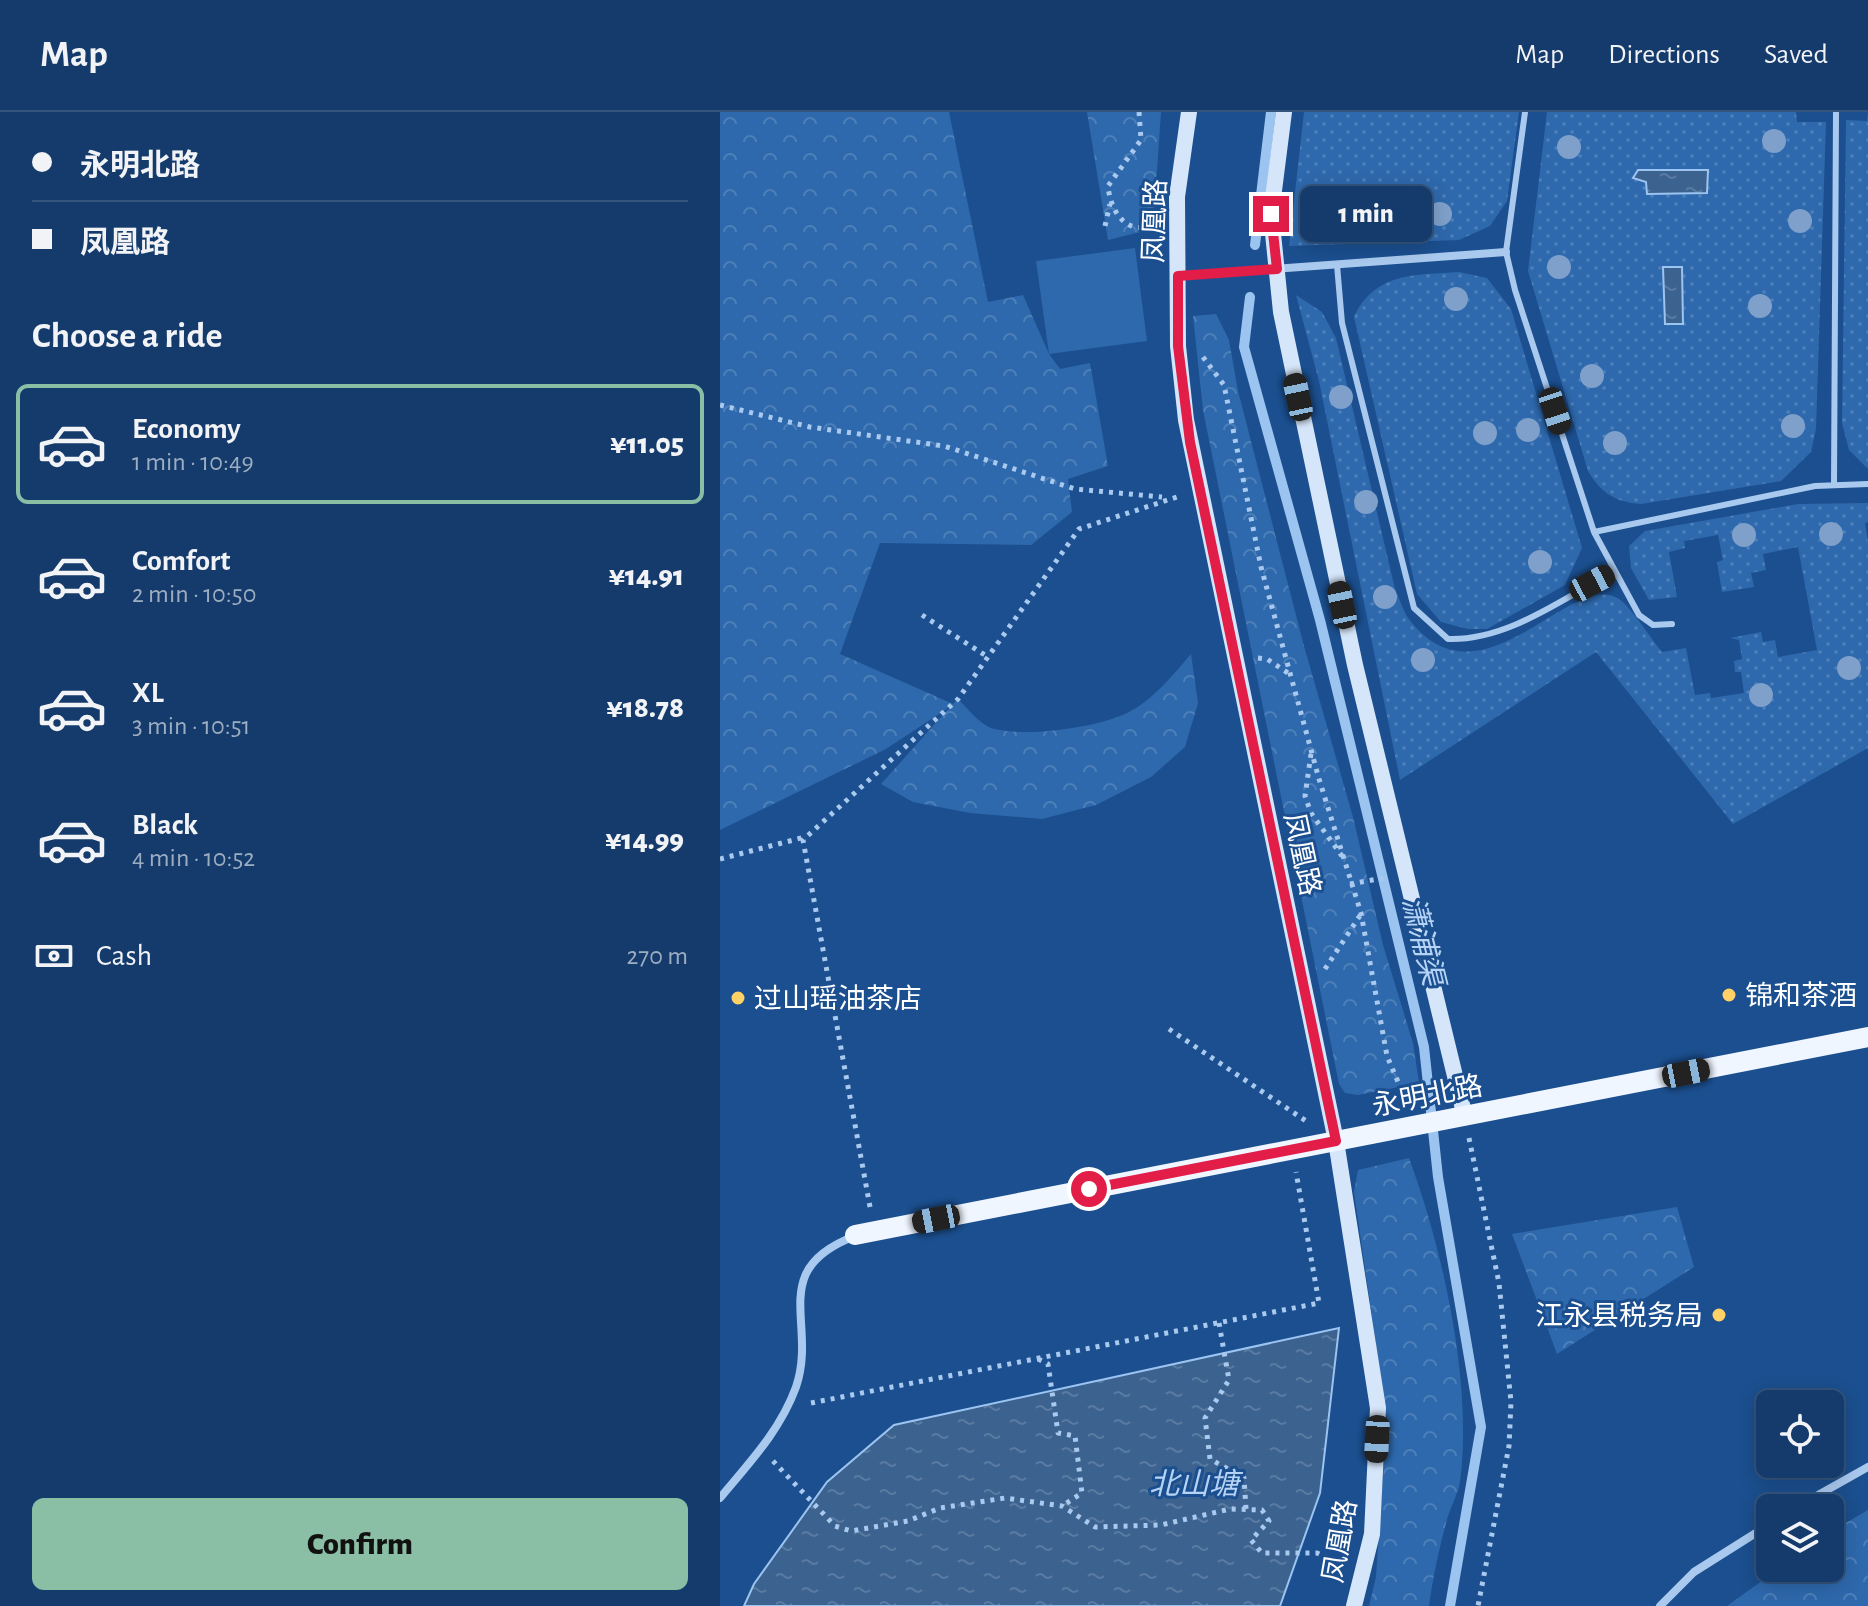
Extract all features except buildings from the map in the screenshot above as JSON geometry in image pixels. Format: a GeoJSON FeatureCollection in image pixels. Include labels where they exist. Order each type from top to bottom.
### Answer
{"type":"FeatureCollection","features":[{"type":"Feature","properties":{"kind":"main road","name":"凤凰路"},"geometry":{"type":"LineString","coordinates":[[1189,112],[1177,197],[1178,346],[1186,420],[1336,1141],[1378,1408],[1372,1534],[1354,1606]]}},
{"type":"Feature","properties":{"kind":"main road"},"geometry":{"type":"LineString","coordinates":[[1284,112],[1271,214],[1281,312],[1355,665],[1460,1118]]}},
{"type":"Feature","properties":{"kind":"main road","name":"永明北路"},"geometry":{"type":"LineString","coordinates":[[865,1233],[1868,1037]]}},
{"type":"Feature","properties":{"kind":"street"},"geometry":{"type":"LineString","coordinates":[[1178,276],[1506,252]]}},
{"type":"Feature","properties":{"kind":"street"},"geometry":{"type":"LineString","coordinates":[[720,1498],[779,1427],[797,1384],[804,1345],[797,1303],[804,1277],[815,1259],[834,1243],[865,1233]]}},
{"type":"Feature","properties":{"kind":"street"},"geometry":{"type":"LineString","coordinates":[[1820,1494],[1868,1467]]}},
{"type":"Feature","properties":{"kind":"street"},"geometry":{"type":"LineString","coordinates":[[1660,1606],[1694,1572],[1756,1533]]}},
{"type":"Feature","properties":{"kind":"lane"},"geometry":{"type":"LineString","coordinates":[[1525,112],[1506,252],[1515,290],[1594,532],[1639,615],[1653,625],[1672,624]]}},
{"type":"Feature","properties":{"kind":"lane"},"geometry":{"type":"LineString","coordinates":[[1834,484],[1836,112]]}},
{"type":"Feature","properties":{"kind":"lane"},"geometry":{"type":"LineString","coordinates":[[1337,265],[1342,323],[1414,608],[1448,639],[1469,639],[1499,632],[1615,571]]}},
{"type":"Feature","properties":{"kind":"lane"},"geometry":{"type":"LineString","coordinates":[[1594,532],[1757,496],[1834,484],[1868,484]]}},
{"type":"Feature","properties":{"kind":"path"},"geometry":{"type":"LineString","coordinates":[[1139,112],[1141,140],[1108,186],[1111,203],[1122,221],[1139,229],[1147,227]]}},
{"type":"Feature","properties":{"kind":"path"},"geometry":{"type":"LineString","coordinates":[[1105,226],[1111,203]]}},
{"type":"Feature","properties":{"kind":"path"},"geometry":{"type":"LineString","coordinates":[[1178,346],[1207,359],[1224,385],[1261,567],[1350,884],[1361,913],[1387,1056],[1419,1126]]}},
{"type":"Feature","properties":{"kind":"path"},"geometry":{"type":"LineString","coordinates":[[720,405],[810,427],[944,446],[1075,489],[1167,498]]}},
{"type":"Feature","properties":{"kind":"path"},"geometry":{"type":"LineString","coordinates":[[865,1233],[803,840],[958,699],[1079,529],[1167,498],[1201,492]]}},
{"type":"Feature","properties":{"kind":"path"},"geometry":{"type":"LineString","coordinates":[[922,615],[988,657]]}},
{"type":"Feature","properties":{"kind":"path"},"geometry":{"type":"LineString","coordinates":[[1311,748],[1305,796],[1311,813],[1345,860]]}},
{"type":"Feature","properties":{"kind":"path"},"geometry":{"type":"LineString","coordinates":[[720,859],[806,837]]}},
{"type":"Feature","properties":{"kind":"path"},"geometry":{"type":"LineString","coordinates":[[1350,884],[1368,881]]}},
{"type":"Feature","properties":{"kind":"path"},"geometry":{"type":"LineString","coordinates":[[1309,1009],[1321,975],[1361,913]]}},
{"type":"Feature","properties":{"kind":"path"},"geometry":{"type":"LineString","coordinates":[[1169,1029],[1336,1141]]}},
{"type":"Feature","properties":{"kind":"path"},"geometry":{"type":"LineString","coordinates":[[1460,1118],[1499,1283],[1511,1402],[1509,1446],[1478,1606]]}},
{"type":"Feature","properties":{"kind":"path"},"geometry":{"type":"LineString","coordinates":[[787,1408],[1319,1303],[1292,1150]]}},
{"type":"Feature","properties":{"kind":"path"},"geometry":{"type":"LineString","coordinates":[[1219,1323],[1229,1380],[1205,1418],[1210,1459],[1244,1478],[1246,1509]]}},
{"type":"Feature","properties":{"kind":"path"},"geometry":{"type":"LineString","coordinates":[[1037,1358],[1048,1364],[1058,1433],[1075,1436],[1082,1493],[1062,1506]]}},
{"type":"Feature","properties":{"kind":"path"},"geometry":{"type":"LineString","coordinates":[[761,1449],[835,1526],[851,1531],[908,1521],[940,1508],[1005,1498],[1062,1506],[1095,1527],[1161,1525],[1230,1509],[1262,1510],[1269,1521],[1251,1540],[1262,1553],[1317,1553],[1362,1574]]}},
{"type":"Feature","properties":{"kind":"green space"},"geometry":{"type":"Polygon","coordinates":[[[720,112],[949,112],[988,302],[1023,295],[1049,354],[1060,369],[1090,363],[1108,466],[1068,479],[1072,512],[1031,545],[880,543],[840,654],[953,704],[958,699],[991,728],[1040,732],[1079,727],[1127,713],[1153,695],[1191,654],[1198,703],[1185,747],[1151,777],[1096,805],[1042,819],[970,813],[913,802],[881,784],[951,706],[886,749],[720,830],[720,112]]]}},
{"type":"Feature","properties":{"kind":"green space"},"geometry":{"type":"Polygon","coordinates":[[[1087,112],[1161,112],[1153,229],[1108,240],[1087,112]]]}},
{"type":"Feature","properties":{"kind":"green space"},"geometry":{"type":"Polygon","coordinates":[[[1304,112],[1519,112],[1507,201],[1490,226],[1459,240],[1289,246],[1304,112]]]}},
{"type":"Feature","properties":{"kind":"green space"},"geometry":{"type":"Polygon","coordinates":[[[1547,112],[1796,112],[1797,122],[1826,122],[1816,429],[1811,452],[1781,481],[1641,504],[1610,495],[1588,471],[1528,271],[1547,112]]]}},
{"type":"Feature","properties":{"kind":"green space"},"geometry":{"type":"Polygon","coordinates":[[[1868,112],[1868,469],[1849,450],[1842,423],[1846,120],[1867,121],[1868,112]]]}},
{"type":"Feature","properties":{"kind":"green space"},"geometry":{"type":"Polygon","coordinates":[[[1135,248],[1147,341],[1049,354],[1036,261],[1135,248]]]}},
{"type":"Feature","properties":{"kind":"green space"},"geometry":{"type":"Polygon","coordinates":[[[1459,272],[1487,278],[1511,309],[1582,548],[1565,585],[1487,629],[1468,629],[1441,622],[1417,594],[1354,317],[1373,291],[1385,284],[1412,276],[1459,272]]]}},
{"type":"Feature","properties":{"kind":"green space"},"geometry":{"type":"Polygon","coordinates":[[[1296,295],[1322,312],[1336,338],[1395,589],[1412,623],[1440,646],[1468,652],[1497,645],[1577,602],[1600,595],[1624,603],[1662,652],[1686,648],[1695,695],[1710,693],[1711,698],[1744,693],[1741,672],[1735,672],[1734,661],[1742,659],[1739,640],[1730,638],[1761,632],[1763,642],[1775,640],[1778,657],[1817,650],[1798,547],[1763,554],[1766,570],[1751,573],[1754,587],[1722,592],[1717,562],[1723,560],[1718,535],[1684,541],[1685,548],[1669,552],[1677,597],[1649,600],[1631,568],[1629,546],[1645,531],[1798,504],[1868,503],[1868,522],[1865,523],[1868,542],[1868,748],[1733,824],[1596,652],[1400,780],[1319,381],[1296,295]]]}},
{"type":"Feature","properties":{"kind":"green space"},"geometry":{"type":"Polygon","coordinates":[[[1216,314],[1229,340],[1238,391],[1304,646],[1353,817],[1383,945],[1413,1043],[1419,1083],[1358,1095],[1345,1093],[1339,1084],[1203,410],[1193,316],[1216,314]]]}},
{"type":"Feature","properties":{"kind":"green space"},"geometry":{"type":"Polygon","coordinates":[[[1409,1158],[1444,1275],[1459,1361],[1463,1444],[1460,1482],[1442,1538],[1429,1606],[1369,1606],[1376,1577],[1387,1420],[1354,1192],[1358,1170],[1409,1158]]]}},
{"type":"Feature","properties":{"kind":"green space"},"geometry":{"type":"Polygon","coordinates":[[[1677,1207],[1694,1267],[1557,1354],[1512,1234],[1677,1207]]]}},
{"type":"Feature","properties":{"kind":"green space"},"geometry":{"type":"Polygon","coordinates":[[[1868,1510],[1868,1606],[1727,1606],[1760,1582],[1844,1582],[1844,1524],[1868,1510]]]}},
{"type":"Feature","properties":{"kind":"water"},"geometry":{"type":"Polygon","coordinates":[[[1638,170],[1708,170],[1707,193],[1647,194],[1646,182],[1633,178],[1638,170]]]}},
{"type":"Feature","properties":{"kind":"water"},"geometry":{"type":"Polygon","coordinates":[[[1663,267],[1682,267],[1683,324],[1665,324],[1663,267]]]}},
{"type":"Feature","properties":{"kind":"water","name":"北山塘"},"geometry":{"type":"Polygon","coordinates":[[[1339,1328],[1320,1493],[1280,1606],[744,1606],[754,1584],[827,1482],[894,1425],[1339,1328]]]}},
{"type":"Feature","properties":{"kind":"waterway","name":"潇浦渠"},"geometry":{"type":"LineString","coordinates":[[1255,245],[1271,112]]}},
{"type":"Feature","properties":{"kind":"waterway","name":"潇浦渠"},"geometry":{"type":"LineString","coordinates":[[1250,297],[1244,347],[1320,620],[1424,1047],[1438,1177],[1481,1427],[1450,1606]]}},
{"type":"Feature","properties":{"kind":"place","name":"锦和茶酒"},"geometry":{"type":"Point","coordinates":[1729,995]}},
{"type":"Feature","properties":{"kind":"place","name":"过山瑶油茶店"},"geometry":{"type":"Point","coordinates":[738,998]}},
{"type":"Feature","properties":{"kind":"place","name":"江永县税务局"},"geometry":{"type":"Point","coordinates":[1719,1315]}},
{"type":"Feature","properties":{"kind":"route"},"geometry":{"type":"LineString","coordinates":[[1089,1189],[1336,1141],[1190,442],[1178,346],[1178,276],[1277,269],[1271,214]]}}]}
